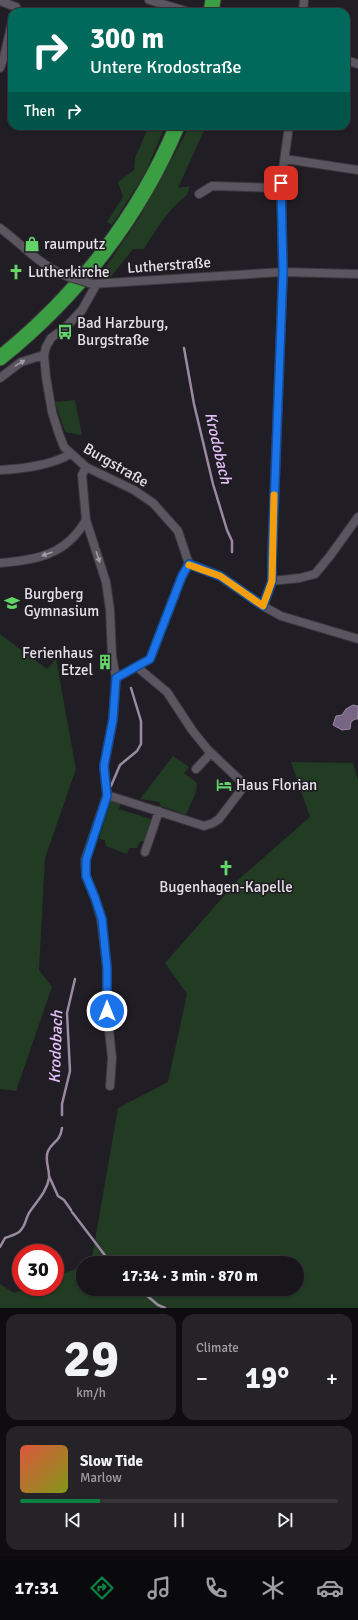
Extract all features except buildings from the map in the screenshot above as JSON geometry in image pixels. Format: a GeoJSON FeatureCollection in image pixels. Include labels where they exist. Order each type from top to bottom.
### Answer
{"type":"FeatureCollection","features":[{"type":"Feature","properties":{"kind":"highway"},"geometry":{"type":"LineString","coordinates":[[0,358],[62,302],[102,255],[122,227],[145,190],[175,130]]}},
{"type":"Feature","properties":{"kind":"street"},"geometry":{"type":"LineString","coordinates":[[150,0],[176,8]]}},
{"type":"Feature","properties":{"kind":"street"},"geometry":{"type":"LineString","coordinates":[[0,1],[15,6]]}},
{"type":"Feature","properties":{"kind":"street"},"geometry":{"type":"LineString","coordinates":[[0,68],[8,40]]}},
{"type":"Feature","properties":{"kind":"street"},"geometry":{"type":"LineString","coordinates":[[263,606],[272,581],[283,272],[281,188],[288,130]]}},
{"type":"Feature","properties":{"kind":"street"},"geometry":{"type":"LineString","coordinates":[[284,159],[358,170]]}},
{"type":"Feature","properties":{"kind":"street"},"geometry":{"type":"LineString","coordinates":[[199,194],[212,186],[281,188]]}},
{"type":"Feature","properties":{"kind":"street","name":"Lutherstraße"},"geometry":{"type":"LineString","coordinates":[[0,228],[30,254],[59,274],[94,284],[283,272],[358,274]]}},
{"type":"Feature","properties":{"kind":"street"},"geometry":{"type":"LineString","coordinates":[[0,378],[21,362],[44,354],[51,338],[65,328],[82,310],[94,284]]}},
{"type":"Feature","properties":{"kind":"street","name":"Burgstraße"},"geometry":{"type":"LineString","coordinates":[[44,354],[52,412],[64,447],[86,467],[134,490],[153,503],[178,531],[189,564]]}},
{"type":"Feature","properties":{"kind":"street"},"geometry":{"type":"LineString","coordinates":[[0,470],[13,470],[61,460],[70,454]]}},
{"type":"Feature","properties":{"kind":"street"},"geometry":{"type":"LineString","coordinates":[[86,467],[82,475],[86,520],[106,582],[110,610],[112,656],[116,678],[113,719],[104,766],[107,796],[86,860],[86,876],[102,919],[107,968],[107,1011],[112,1058],[110,1086]]}},
{"type":"Feature","properties":{"kind":"street"},"geometry":{"type":"LineString","coordinates":[[272,581],[300,578],[315,574],[358,517]]}},
{"type":"Feature","properties":{"kind":"street"},"geometry":{"type":"LineString","coordinates":[[0,563],[34,559],[50,554],[61,548],[74,537],[86,520]]}},
{"type":"Feature","properties":{"kind":"street"},"geometry":{"type":"LineString","coordinates":[[116,678],[150,659],[182,576],[189,564],[220,576],[263,606],[281,616],[358,639]]}},
{"type":"Feature","properties":{"kind":"street"},"geometry":{"type":"LineString","coordinates":[[107,796],[204,826],[213,824],[219,819],[245,785],[211,753],[192,730],[167,692],[137,667]]}},
{"type":"Feature","properties":{"kind":"street"},"geometry":{"type":"LineString","coordinates":[[196,769],[211,753]]}},
{"type":"Feature","properties":{"kind":"street"},"geometry":{"type":"LineString","coordinates":[[145,852],[159,811]]}},
{"type":"Feature","properties":{"kind":"green space"},"geometry":{"type":"Polygon","coordinates":[[[147,130],[163,130],[145,174],[112,225],[107,222],[123,197],[118,182],[134,170],[135,158],[147,130]]]}},
{"type":"Feature","properties":{"kind":"green space"},"geometry":{"type":"Polygon","coordinates":[[[187,130],[204,130],[178,188],[190,186],[187,195],[168,213],[144,249],[133,249],[110,278],[99,277],[139,218],[187,130]]]}},
{"type":"Feature","properties":{"kind":"green space"},"geometry":{"type":"Polygon","coordinates":[[[75,400],[82,435],[65,432],[55,402],[75,400]]]}},
{"type":"Feature","properties":{"kind":"green space"},"geometry":{"type":"Polygon","coordinates":[[[0,634],[47,669],[56,659],[76,769],[45,858],[39,970],[52,987],[16,1091],[0,1089],[0,634]]]}},
{"type":"Feature","properties":{"kind":"green space"},"geometry":{"type":"Polygon","coordinates":[[[173,756],[189,767],[184,773],[197,783],[196,792],[186,815],[161,806],[159,802],[140,799],[173,756]]]}},
{"type":"Feature","properties":{"kind":"green space"},"geometry":{"type":"Polygon","coordinates":[[[291,762],[353,763],[358,780],[358,1308],[0,1308],[0,1284],[12,1292],[12,1296],[64,1296],[64,1273],[76,1269],[76,1296],[304,1296],[304,1256],[92,1256],[118,1108],[168,1082],[187,994],[165,963],[238,880],[310,817],[291,762]]]}},
{"type":"Feature","properties":{"kind":"green space"},"geometry":{"type":"Polygon","coordinates":[[[111,799],[121,802],[119,809],[151,819],[145,841],[140,842],[137,848],[129,848],[127,854],[106,846],[105,840],[99,839],[111,799]]]}},
{"type":"Feature","properties":{"kind":"shaded area"},"geometry":{"type":"Polygon","coordinates":[[[353,705],[358,706],[358,719],[351,722],[350,729],[342,730],[333,725],[336,716],[342,715],[346,709],[353,705]]]}},
{"type":"Feature","properties":{"kind":"waterway","name":"Krodobach"},"geometry":{"type":"LineString","coordinates":[[184,348],[194,404],[213,484],[227,530],[232,541],[232,552]]}},
{"type":"Feature","properties":{"kind":"waterway","name":"Krodobach"},"geometry":{"type":"LineString","coordinates":[[111,786],[120,765],[137,751],[141,744],[141,721],[131,688]]}},
{"type":"Feature","properties":{"kind":"waterway","name":"Krodobach"},"geometry":{"type":"LineString","coordinates":[[62,1115],[62,1104],[70,1071],[67,1013],[75,979]]}},
{"type":"Feature","properties":{"kind":"waterway","name":"Krodobach"},"geometry":{"type":"LineString","coordinates":[[0,1247],[5,1238],[16,1234],[21,1230],[29,1213],[46,1188],[49,1178],[47,1154],[60,1136],[62,1128]]}},
{"type":"Feature","properties":{"kind":"waterway"},"geometry":{"type":"LineString","coordinates":[[49,1176],[58,1196],[64,1200],[71,1210]]}},
{"type":"Feature","properties":{"kind":"waterway"},"geometry":{"type":"LineString","coordinates":[[72,1212],[105,1256]]}},
{"type":"Feature","properties":{"kind":"waterway"},"geometry":{"type":"LineString","coordinates":[[147,1296],[158,1305],[165,1308]]}},
{"type":"Feature","properties":{"kind":"slow traffic"},"geometry":{"type":"LineString","coordinates":[[189,565],[220,576],[263,606],[272,581],[274,495]]}},
{"type":"Feature","properties":{"kind":"place","name":"raumputz"},"geometry":{"type":"Point","coordinates":[32,244]}},
{"type":"Feature","properties":{"kind":"place","name":"Lutherkirche"},"geometry":{"type":"Point","coordinates":[16,272]}},
{"type":"Feature","properties":{"kind":"place","name":"Bad Harzburg, Burgstraße"},"geometry":{"type":"Point","coordinates":[65,332]}},
{"type":"Feature","properties":{"kind":"place","name":"Burgberg Gymnasium"},"geometry":{"type":"Point","coordinates":[12,603]}},
{"type":"Feature","properties":{"kind":"place","name":"Ferienhaus Etzel"},"geometry":{"type":"Point","coordinates":[105,662]}},
{"type":"Feature","properties":{"kind":"place","name":"Haus Florian"},"geometry":{"type":"Point","coordinates":[224,785]}},
{"type":"Feature","properties":{"kind":"place","name":"Bugenhagen-Kapelle"},"geometry":{"type":"Point","coordinates":[226,868]}},
{"type":"Feature","properties":{"kind":"route"},"geometry":{"type":"LineString","coordinates":[[107,1011],[107,968],[102,919],[86,876],[86,860],[107,796],[104,766],[105,754],[113,719],[116,678],[150,659],[182,576],[189,564],[220,576],[263,606],[272,581],[283,272],[281,183]]}}]}
